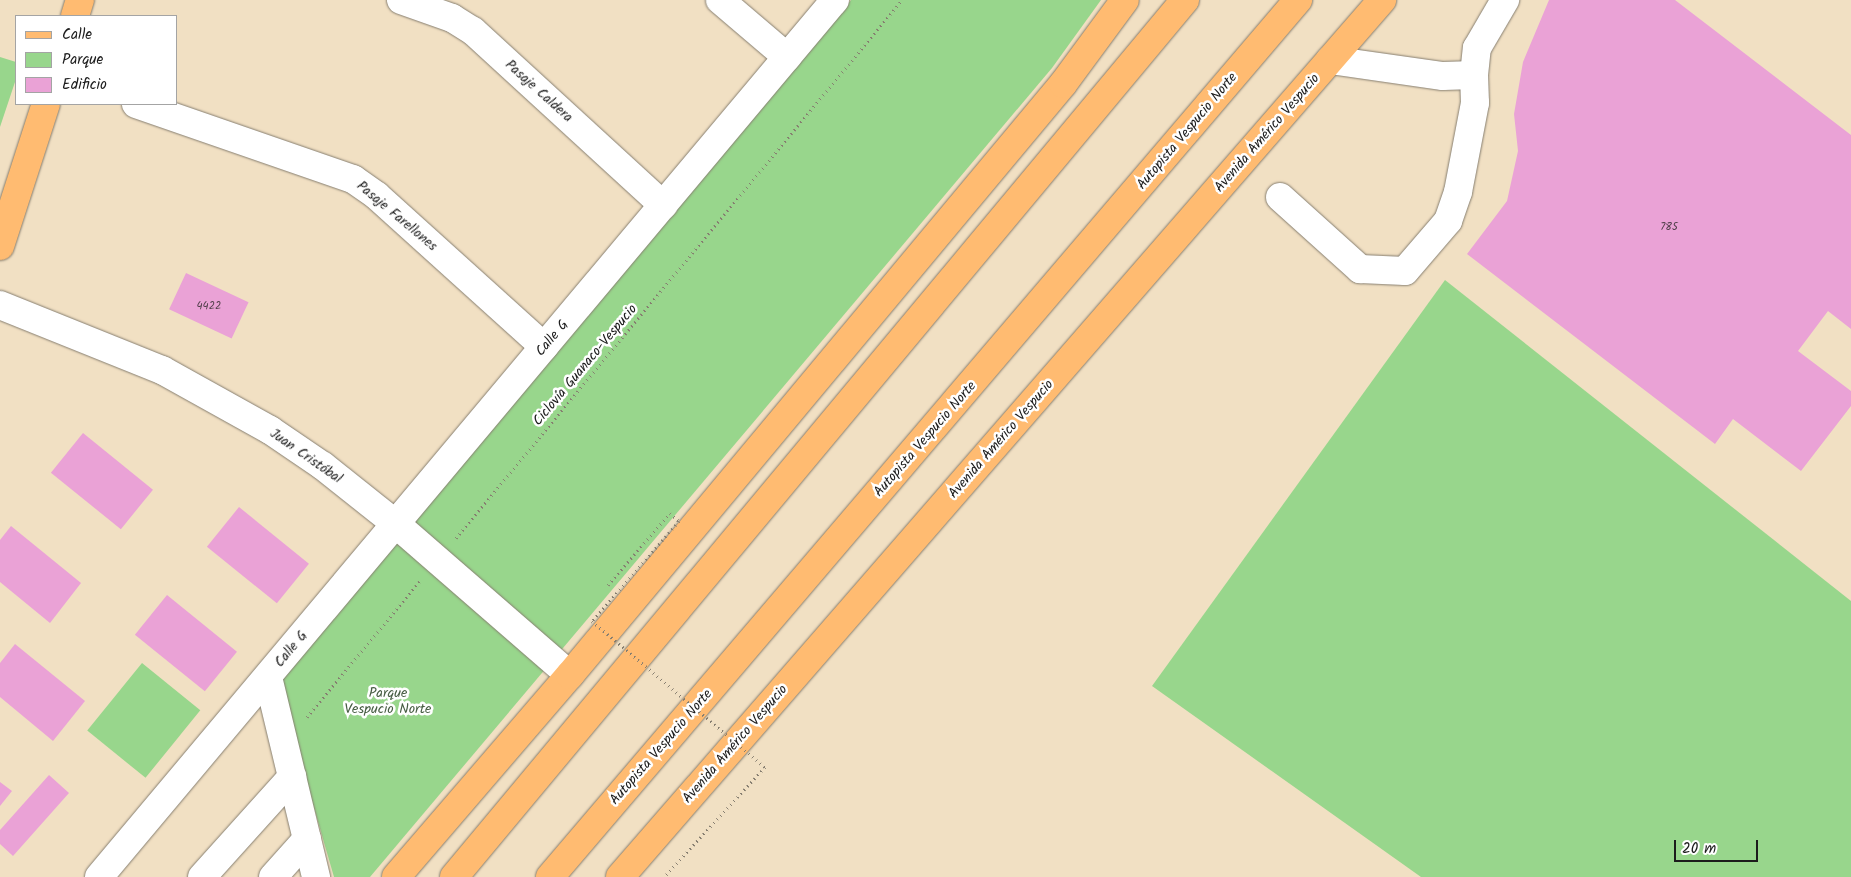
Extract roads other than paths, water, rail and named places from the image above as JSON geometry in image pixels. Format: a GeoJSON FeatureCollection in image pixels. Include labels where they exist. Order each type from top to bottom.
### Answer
{"type":"FeatureCollection","features":[{"type":"Feature","properties":{"kind":"main road"},"geometry":{"type":"LineString","coordinates":[[75,15],[80,0]]}},
{"type":"Feature","properties":{"kind":"main road"},"geometry":{"type":"LineString","coordinates":[[396,877],[570,675],[1063,84],[1125,0]]}},
{"type":"Feature","properties":{"kind":"main road"},"geometry":{"type":"LineString","coordinates":[[454,877],[1185,0]]}},
{"type":"Feature","properties":{"kind":"main road","name":"Autopista Vespucio Norte"},"geometry":{"type":"LineString","coordinates":[[550,877],[1298,0]]}},
{"type":"Feature","properties":{"kind":"main road","name":"Avenida Américo Vespucio"},"geometry":{"type":"LineString","coordinates":[[620,877],[1382,0]]}},
{"type":"Feature","properties":{"kind":"main road"},"geometry":{"type":"LineString","coordinates":[[0,246],[46,105]]}},
{"type":"Feature","properties":{"kind":"street","name":"Pasaje Caldera"},"geometry":{"type":"LineString","coordinates":[[401,0],[452,18],[472,31],[663,204]]}},
{"type":"Feature","properties":{"kind":"street"},"geometry":{"type":"LineString","coordinates":[[720,0],[787,57]]}},
{"type":"Feature","properties":{"kind":"street","name":"Calle G"},"geometry":{"type":"LineString","coordinates":[[99,877],[835,0]]}},
{"type":"Feature","properties":{"kind":"street"},"geometry":{"type":"LineString","coordinates":[[1280,197],[1360,269],[1405,271],[1448,221],[1458,192],[1475,103],[1474,76],[1477,48],[1505,0]]}},
{"type":"Feature","properties":{"kind":"street"},"geometry":{"type":"LineString","coordinates":[[1330,60],[1444,76],[1474,76]]}},
{"type":"Feature","properties":{"kind":"street","name":"Pasaje Farellones"},"geometry":{"type":"LineString","coordinates":[[139,105],[354,179],[378,196],[544,347]]}},
{"type":"Feature","properties":{"kind":"street","name":"Juan Cristóbal"},"geometry":{"type":"LineString","coordinates":[[0,305],[153,366],[215,397],[323,466],[396,524],[570,675]]}},
{"type":"Feature","properties":{"kind":"street","name":"Calle G"},"geometry":{"type":"LineString","coordinates":[[268,677],[316,877]]}},
{"type":"Feature","properties":{"kind":"street"},"geometry":{"type":"LineString","coordinates":[[202,877],[292,777]]}},
{"type":"Feature","properties":{"kind":"street"},"geometry":{"type":"LineString","coordinates":[[273,877],[307,839]]}},
{"type":"Feature","properties":{"kind":"park label","name":"Parque Vespucio Norte"},"geometry":{"type":"Point","coordinates":[388,702]}}]}
